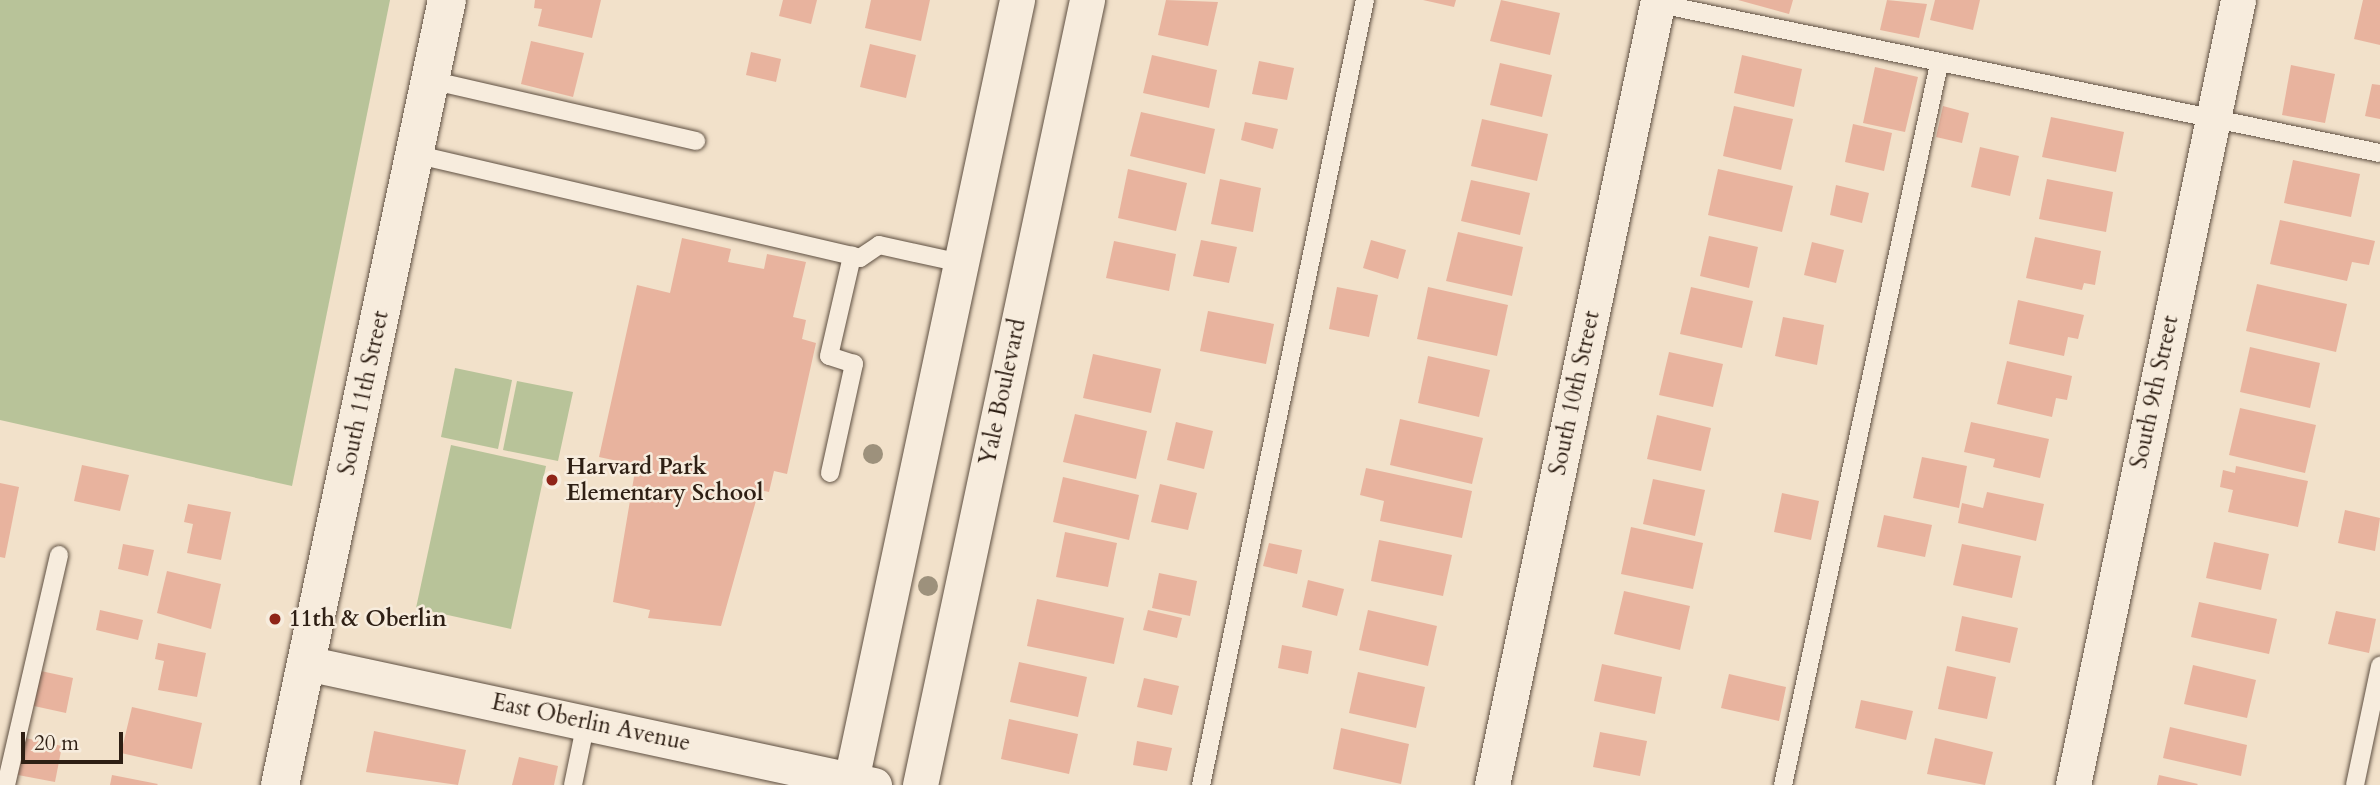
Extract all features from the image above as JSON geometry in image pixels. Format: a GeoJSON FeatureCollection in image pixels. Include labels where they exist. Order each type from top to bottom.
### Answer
{"type":"FeatureCollection","features":[{"type":"Feature","properties":{"kind":"street","name":"South 11th Street"},"geometry":{"type":"LineString","coordinates":[[280,785],[447,0]]}},
{"type":"Feature","properties":{"kind":"street"},"geometry":{"type":"LineString","coordinates":[[859,783],[961,263],[1017,0]]}},
{"type":"Feature","properties":{"kind":"street","name":"Yale Boulevard"},"geometry":{"type":"LineString","coordinates":[[920,785],[1087,0]]}},
{"type":"Feature","properties":{"kind":"street","name":"South 9th Street"},"geometry":{"type":"LineString","coordinates":[[2073,785],[2238,0]]}},
{"type":"Feature","properties":{"kind":"street","name":"South 10th Street"},"geometry":{"type":"LineString","coordinates":[[1492,785],[1652,1]]}},
{"type":"Feature","properties":{"kind":"street","name":"East Oberlin Avenue"},"geometry":{"type":"LineString","coordinates":[[306,663],[859,783]]}},
{"type":"Feature","properties":{"kind":"lane"},"geometry":{"type":"LineString","coordinates":[[1201,785],[1365,0]]}},
{"type":"Feature","properties":{"kind":"lane"},"geometry":{"type":"LineString","coordinates":[[1652,1],[2170,113],[2213,116],[2380,153]]}},
{"type":"Feature","properties":{"kind":"lane"},"geometry":{"type":"LineString","coordinates":[[1783,785],[1939,64]]}},
{"type":"Feature","properties":{"kind":"lane"},"geometry":{"type":"LineString","coordinates":[[430,80],[696,141]]}},
{"type":"Feature","properties":{"kind":"lane"},"geometry":{"type":"LineString","coordinates":[[414,154],[860,258],[879,245],[961,263]]}},
{"type":"Feature","properties":{"kind":"lane"},"geometry":{"type":"LineString","coordinates":[[830,473],[854,364],[829,356],[852,256]]}},
{"type":"Feature","properties":{"kind":"lane"},"geometry":{"type":"LineString","coordinates":[[6,785],[59,555]]}},
{"type":"Feature","properties":{"kind":"lane"},"geometry":{"type":"LineString","coordinates":[[2355,785],[2380,666]]}},
{"type":"Feature","properties":{"kind":"lane"},"geometry":{"type":"LineString","coordinates":[[573,785],[586,722]]}},
{"type":"Feature","properties":{"kind":"green space"},"geometry":{"type":"Polygon","coordinates":[[[0,0],[390,0],[292,486],[0,420],[0,0]]]}},
{"type":"Feature","properties":{"kind":"green space"},"geometry":{"type":"Polygon","coordinates":[[[455,368],[512,380],[498,449],[441,437],[455,368]]]}},
{"type":"Feature","properties":{"kind":"green space"},"geometry":{"type":"Polygon","coordinates":[[[517,381],[573,392],[558,461],[503,450],[517,381]]]}},
{"type":"Feature","properties":{"kind":"green space"},"geometry":{"type":"Polygon","coordinates":[[[451,445],[546,466],[511,629],[416,608],[451,445]]]}},
{"type":"Feature","properties":{"kind":"building"},"geometry":{"type":"Polygon","coordinates":[[[535,0],[601,0],[592,38],[538,26],[542,9],[534,8],[535,0]]]}},
{"type":"Feature","properties":{"kind":"building"},"geometry":{"type":"Polygon","coordinates":[[[783,0],[817,0],[811,24],[779,16],[783,0]]]}},
{"type":"Feature","properties":{"kind":"building"},"geometry":{"type":"Polygon","coordinates":[[[871,0],[930,0],[921,41],[865,28],[871,0]]]}},
{"type":"Feature","properties":{"kind":"building"},"geometry":{"type":"Polygon","coordinates":[[[1166,0],[1218,2],[1208,46],[1158,35],[1166,0]]]}},
{"type":"Feature","properties":{"kind":"building"},"geometry":{"type":"Polygon","coordinates":[[[1423,0],[1456,0],[1454,7],[1423,0]]]}},
{"type":"Feature","properties":{"kind":"building"},"geometry":{"type":"Polygon","coordinates":[[[1501,0],[1560,13],[1550,55],[1490,41],[1501,0]]]}},
{"type":"Feature","properties":{"kind":"building"},"geometry":{"type":"Polygon","coordinates":[[[1738,0],[1793,0],[1789,14],[1738,0]]]}},
{"type":"Feature","properties":{"kind":"building"},"geometry":{"type":"Polygon","coordinates":[[[1887,0],[1927,4],[1919,38],[1880,30],[1887,0]]]}},
{"type":"Feature","properties":{"kind":"building"},"geometry":{"type":"Polygon","coordinates":[[[1935,0],[1980,0],[1973,30],[1930,20],[1935,0]]]}},
{"type":"Feature","properties":{"kind":"building"},"geometry":{"type":"Polygon","coordinates":[[[2363,0],[2380,0],[2380,45],[2354,39],[2363,0]]]}},
{"type":"Feature","properties":{"kind":"building"},"geometry":{"type":"Polygon","coordinates":[[[531,41],[584,53],[573,97],[521,84],[531,41]]]}},
{"type":"Feature","properties":{"kind":"building"},"geometry":{"type":"Polygon","coordinates":[[[870,44],[916,55],[906,98],[860,87],[870,44]]]}},
{"type":"Feature","properties":{"kind":"building"},"geometry":{"type":"Polygon","coordinates":[[[751,52],[781,59],[776,82],[746,75],[751,52]]]}},
{"type":"Feature","properties":{"kind":"building"},"geometry":{"type":"Polygon","coordinates":[[[1152,55],[1217,70],[1209,108],[1143,93],[1152,55]]]}},
{"type":"Feature","properties":{"kind":"building"},"geometry":{"type":"Polygon","coordinates":[[[1742,55],[1802,69],[1794,107],[1734,93],[1742,55]]]}},
{"type":"Feature","properties":{"kind":"building"},"geometry":{"type":"Polygon","coordinates":[[[1259,61],[1294,68],[1287,100],[1252,94],[1259,61]]]}},
{"type":"Feature","properties":{"kind":"building"},"geometry":{"type":"Polygon","coordinates":[[[1500,63],[1552,75],[1542,117],[1490,105],[1500,63]]]}},
{"type":"Feature","properties":{"kind":"building"},"geometry":{"type":"Polygon","coordinates":[[[2291,65],[2335,74],[2325,123],[2282,115],[2291,65]]]}},
{"type":"Feature","properties":{"kind":"building"},"geometry":{"type":"Polygon","coordinates":[[[1875,67],[1918,77],[1905,132],[1863,123],[1875,67]]]}},
{"type":"Feature","properties":{"kind":"building"},"geometry":{"type":"Polygon","coordinates":[[[2372,84],[2380,85],[2380,119],[2365,116],[2372,84]]]}},
{"type":"Feature","properties":{"kind":"building"},"geometry":{"type":"Polygon","coordinates":[[[1734,106],[1793,119],[1781,170],[1723,156],[1734,106]]]}},
{"type":"Feature","properties":{"kind":"building"},"geometry":{"type":"Polygon","coordinates":[[[1943,106],[1969,113],[1962,143],[1936,137],[1943,106]]]}},
{"type":"Feature","properties":{"kind":"building"},"geometry":{"type":"Polygon","coordinates":[[[1141,112],[1215,129],[1205,174],[1130,156],[1141,112]]]}},
{"type":"Feature","properties":{"kind":"building"},"geometry":{"type":"Polygon","coordinates":[[[2051,117],[2124,132],[2116,172],[2042,157],[2051,117]]]}},
{"type":"Feature","properties":{"kind":"building"},"geometry":{"type":"Polygon","coordinates":[[[1482,119],[1548,134],[1537,181],[1471,166],[1482,119]]]}},
{"type":"Feature","properties":{"kind":"building"},"geometry":{"type":"Polygon","coordinates":[[[1245,122],[1278,129],[1273,149],[1241,140],[1245,122]]]}},
{"type":"Feature","properties":{"kind":"building"},"geometry":{"type":"Polygon","coordinates":[[[1853,124],[1892,133],[1884,171],[1845,162],[1853,124]]]}},
{"type":"Feature","properties":{"kind":"building"},"geometry":{"type":"Polygon","coordinates":[[[1980,147],[2019,156],[2010,196],[1971,187],[1980,147]]]}},
{"type":"Feature","properties":{"kind":"building"},"geometry":{"type":"Polygon","coordinates":[[[2293,160],[2360,174],[2351,217],[2284,203],[2293,160]]]}},
{"type":"Feature","properties":{"kind":"building"},"geometry":{"type":"Polygon","coordinates":[[[1128,169],[1187,183],[1176,231],[1118,218],[1128,169]]]}},
{"type":"Feature","properties":{"kind":"building"},"geometry":{"type":"Polygon","coordinates":[[[1718,169],[1793,186],[1782,232],[1708,215],[1718,169]]]}},
{"type":"Feature","properties":{"kind":"building"},"geometry":{"type":"Polygon","coordinates":[[[1220,179],[1261,188],[1253,232],[1211,224],[1220,179]]]}},
{"type":"Feature","properties":{"kind":"building"},"geometry":{"type":"Polygon","coordinates":[[[2047,179],[2113,192],[2106,232],[2039,219],[2047,179]]]}},
{"type":"Feature","properties":{"kind":"building"},"geometry":{"type":"Polygon","coordinates":[[[1471,180],[1530,193],[1520,235],[1461,221],[1471,180]]]}},
{"type":"Feature","properties":{"kind":"building"},"geometry":{"type":"Polygon","coordinates":[[[1836,185],[1869,193],[1862,223],[1830,215],[1836,185]]]}},
{"type":"Feature","properties":{"kind":"building"},"geometry":{"type":"Polygon","coordinates":[[[2280,220],[2375,241],[2369,265],[2352,262],[2347,281],[2270,264],[2280,220]]]}},
{"type":"Feature","properties":{"kind":"building"},"geometry":{"type":"Polygon","coordinates":[[[1458,232],[1523,247],[1512,296],[1446,281],[1458,232]]]}},
{"type":"Feature","properties":{"kind":"building"},"geometry":{"type":"Polygon","coordinates":[[[1709,236],[1758,247],[1749,288],[1700,276],[1709,236]]]}},
{"type":"Feature","properties":{"kind":"building"},"geometry":{"type":"Polygon","coordinates":[[[2035,237],[2101,251],[2095,285],[2084,283],[2082,290],[2026,278],[2035,237]]]}},
{"type":"Feature","properties":{"kind":"building"},"geometry":{"type":"Polygon","coordinates":[[[682,238],[731,249],[728,262],[764,269],[767,254],[806,262],[793,317],[806,320],[802,339],[816,343],[787,474],[774,471],[769,492],[759,490],[721,626],[648,618],[650,610],[613,602],[636,465],[599,457],[637,285],[670,293],[682,238]]]}},
{"type":"Feature","properties":{"kind":"building"},"geometry":{"type":"Polygon","coordinates":[[[1201,240],[1237,247],[1229,283],[1193,276],[1201,240]]]}},
{"type":"Feature","properties":{"kind":"building"},"geometry":{"type":"Polygon","coordinates":[[[1371,240],[1406,250],[1398,279],[1363,268],[1371,240]]]}},
{"type":"Feature","properties":{"kind":"building"},"geometry":{"type":"Polygon","coordinates":[[[1114,241],[1176,254],[1169,291],[1106,278],[1114,241]]]}},
{"type":"Feature","properties":{"kind":"building"},"geometry":{"type":"Polygon","coordinates":[[[1812,242],[1844,250],[1836,283],[1804,275],[1812,242]]]}},
{"type":"Feature","properties":{"kind":"building"},"geometry":{"type":"Polygon","coordinates":[[[2257,284],[2347,304],[2336,352],[2246,331],[2257,284]]]}},
{"type":"Feature","properties":{"kind":"building"},"geometry":{"type":"Polygon","coordinates":[[[1337,287],[1378,295],[1369,337],[1329,329],[1337,287]]]}},
{"type":"Feature","properties":{"kind":"building"},"geometry":{"type":"Polygon","coordinates":[[[1428,287],[1508,305],[1497,356],[1417,339],[1428,287]]]}},
{"type":"Feature","properties":{"kind":"building"},"geometry":{"type":"Polygon","coordinates":[[[1691,287],[1753,301],[1742,348],[1680,334],[1691,287]]]}},
{"type":"Feature","properties":{"kind":"building"},"geometry":{"type":"Polygon","coordinates":[[[2018,300],[2084,315],[2078,339],[2068,337],[2064,356],[2009,344],[2018,300]]]}},
{"type":"Feature","properties":{"kind":"building"},"geometry":{"type":"Polygon","coordinates":[[[1208,311],[1274,324],[1266,364],[1200,351],[1208,311]]]}},
{"type":"Feature","properties":{"kind":"building"},"geometry":{"type":"Polygon","coordinates":[[[1783,317],[1824,325],[1817,365],[1775,356],[1783,317]]]}},
{"type":"Feature","properties":{"kind":"building"},"geometry":{"type":"Polygon","coordinates":[[[2250,347],[2320,363],[2310,408],[2240,392],[2250,347]]]}},
{"type":"Feature","properties":{"kind":"building"},"geometry":{"type":"Polygon","coordinates":[[[1669,352],[1723,364],[1713,407],[1659,395],[1669,352]]]}},
{"type":"Feature","properties":{"kind":"building"},"geometry":{"type":"Polygon","coordinates":[[[1093,354],[1161,369],[1151,413],[1083,398],[1093,354]]]}},
{"type":"Feature","properties":{"kind":"building"},"geometry":{"type":"Polygon","coordinates":[[[1428,356],[1490,370],[1479,417],[1418,403],[1428,356]]]}},
{"type":"Feature","properties":{"kind":"building"},"geometry":{"type":"Polygon","coordinates":[[[2007,361],[2072,376],[2067,400],[2056,398],[2052,417],[1997,404],[2007,361]]]}},
{"type":"Feature","properties":{"kind":"building"},"geometry":{"type":"Polygon","coordinates":[[[2240,408],[2316,425],[2305,473],[2229,455],[2240,408]]]}},
{"type":"Feature","properties":{"kind":"building"},"geometry":{"type":"Polygon","coordinates":[[[1075,414],[1147,431],[1136,479],[1063,462],[1075,414]]]}},
{"type":"Feature","properties":{"kind":"building"},"geometry":{"type":"Polygon","coordinates":[[[1657,415],[1711,428],[1701,471],[1647,459],[1657,415]]]}},
{"type":"Feature","properties":{"kind":"building"},"geometry":{"type":"Polygon","coordinates":[[[1400,419],[1483,438],[1472,484],[1390,465],[1400,419]]]}},
{"type":"Feature","properties":{"kind":"building"},"geometry":{"type":"Polygon","coordinates":[[[1176,422],[1213,431],[1204,469],[1167,460],[1176,422]]]}},
{"type":"Feature","properties":{"kind":"building"},"geometry":{"type":"Polygon","coordinates":[[[1971,422],[2049,439],[2040,478],[1993,467],[1995,459],[1964,452],[1971,422]]]}},
{"type":"Feature","properties":{"kind":"building"},"geometry":{"type":"Polygon","coordinates":[[[1922,457],[1967,466],[1959,508],[1913,498],[1922,457]]]}},
{"type":"Feature","properties":{"kind":"building"},"geometry":{"type":"Polygon","coordinates":[[[82,465],[129,475],[120,511],[74,501],[82,465]]]}},
{"type":"Feature","properties":{"kind":"building"},"geometry":{"type":"Polygon","coordinates":[[[2236,466],[2308,481],[2298,527],[2228,512],[2233,490],[2220,487],[2223,470],[2235,473],[2236,466]]]}},
{"type":"Feature","properties":{"kind":"building"},"geometry":{"type":"Polygon","coordinates":[[[1366,468],[1472,491],[1462,538],[1380,521],[1384,501],[1360,495],[1366,468]]]}},
{"type":"Feature","properties":{"kind":"building"},"geometry":{"type":"Polygon","coordinates":[[[1063,477],[1139,495],[1129,540],[1053,522],[1063,477]]]}},
{"type":"Feature","properties":{"kind":"building"},"geometry":{"type":"Polygon","coordinates":[[[1653,479],[1705,490],[1695,536],[1643,524],[1653,479]]]}},
{"type":"Feature","properties":{"kind":"building"},"geometry":{"type":"Polygon","coordinates":[[[0,483],[19,487],[5,558],[0,557],[0,483]]]}},
{"type":"Feature","properties":{"kind":"building"},"geometry":{"type":"Polygon","coordinates":[[[1160,484],[1197,493],[1188,530],[1151,522],[1160,484]]]}},
{"type":"Feature","properties":{"kind":"building"},"geometry":{"type":"Polygon","coordinates":[[[1987,492],[2044,504],[2036,541],[1958,523],[1962,503],[1983,508],[1987,492]]]}},
{"type":"Feature","properties":{"kind":"building"},"geometry":{"type":"Polygon","coordinates":[[[1782,493],[1819,501],[1811,540],[1774,532],[1782,493]]]}},
{"type":"Feature","properties":{"kind":"building"},"geometry":{"type":"Polygon","coordinates":[[[188,504],[231,512],[221,560],[187,553],[193,524],[184,522],[188,504]]]}},
{"type":"Feature","properties":{"kind":"building"},"geometry":{"type":"Polygon","coordinates":[[[2345,510],[2380,518],[2375,551],[2338,543],[2345,510]]]}},
{"type":"Feature","properties":{"kind":"building"},"geometry":{"type":"Polygon","coordinates":[[[1884,515],[1932,525],[1925,557],[1877,547],[1884,515]]]}},
{"type":"Feature","properties":{"kind":"building"},"geometry":{"type":"Polygon","coordinates":[[[1631,527],[1703,543],[1693,589],[1621,574],[1631,527]]]}},
{"type":"Feature","properties":{"kind":"building"},"geometry":{"type":"Polygon","coordinates":[[[1065,532],[1117,543],[1108,587],[1056,577],[1065,532]]]}},
{"type":"Feature","properties":{"kind":"building"},"geometry":{"type":"Polygon","coordinates":[[[1379,540],[1452,555],[1443,596],[1371,581],[1379,540]]]}},
{"type":"Feature","properties":{"kind":"building"},"geometry":{"type":"Polygon","coordinates":[[[2214,542],[2269,554],[2261,590],[2206,578],[2214,542]]]}},
{"type":"Feature","properties":{"kind":"building"},"geometry":{"type":"Polygon","coordinates":[[[1269,543],[1302,550],[1297,574],[1263,566],[1269,543]]]}},
{"type":"Feature","properties":{"kind":"building"},"geometry":{"type":"Polygon","coordinates":[[[123,544],[154,550],[148,576],[118,569],[123,544]]]}},
{"type":"Feature","properties":{"kind":"building"},"geometry":{"type":"Polygon","coordinates":[[[1962,544],[2021,556],[2012,598],[1953,585],[1962,544]]]}},
{"type":"Feature","properties":{"kind":"building"},"geometry":{"type":"Polygon","coordinates":[[[167,571],[221,584],[211,629],[157,613],[167,571]]]}},
{"type":"Feature","properties":{"kind":"building"},"geometry":{"type":"Polygon","coordinates":[[[1159,573],[1197,581],[1190,616],[1152,608],[1159,573]]]}},
{"type":"Feature","properties":{"kind":"building"},"geometry":{"type":"Polygon","coordinates":[[[1308,580],[1344,589],[1337,616],[1302,607],[1308,580]]]}},
{"type":"Feature","properties":{"kind":"building"},"geometry":{"type":"Polygon","coordinates":[[[1624,591],[1690,606],[1680,650],[1614,634],[1624,591]]]}},
{"type":"Feature","properties":{"kind":"building"},"geometry":{"type":"Polygon","coordinates":[[[1037,599],[1124,618],[1114,664],[1027,646],[1037,599]]]}},
{"type":"Feature","properties":{"kind":"building"},"geometry":{"type":"Polygon","coordinates":[[[2199,602],[2277,619],[2269,654],[2191,637],[2199,602]]]}},
{"type":"Feature","properties":{"kind":"building"},"geometry":{"type":"Polygon","coordinates":[[[100,610],[143,620],[138,640],[96,630],[100,610]]]}},
{"type":"Feature","properties":{"kind":"building"},"geometry":{"type":"Polygon","coordinates":[[[1148,610],[1182,618],[1177,638],[1143,630],[1148,610]]]}},
{"type":"Feature","properties":{"kind":"building"},"geometry":{"type":"Polygon","coordinates":[[[1368,610],[1437,626],[1428,666],[1359,650],[1368,610]]]}},
{"type":"Feature","properties":{"kind":"building"},"geometry":{"type":"Polygon","coordinates":[[[2336,611],[2376,619],[2369,653],[2328,644],[2336,611]]]}},
{"type":"Feature","properties":{"kind":"building"},"geometry":{"type":"Polygon","coordinates":[[[1962,616],[2018,628],[2010,663],[1955,651],[1962,616]]]}},
{"type":"Feature","properties":{"kind":"building"},"geometry":{"type":"Polygon","coordinates":[[[158,643],[206,653],[197,697],[158,690],[164,661],[155,659],[158,643]]]}},
{"type":"Feature","properties":{"kind":"building"},"geometry":{"type":"Polygon","coordinates":[[[1282,645],[1312,651],[1308,674],[1278,668],[1282,645]]]}},
{"type":"Feature","properties":{"kind":"building"},"geometry":{"type":"Polygon","coordinates":[[[1019,662],[1087,677],[1078,717],[1010,702],[1019,662]]]}},
{"type":"Feature","properties":{"kind":"building"},"geometry":{"type":"Polygon","coordinates":[[[1602,664],[1662,677],[1655,714],[1594,701],[1602,664]]]}},
{"type":"Feature","properties":{"kind":"building"},"geometry":{"type":"Polygon","coordinates":[[[2193,665],[2256,680],[2247,718],[2184,704],[2193,665]]]}},
{"type":"Feature","properties":{"kind":"building"},"geometry":{"type":"Polygon","coordinates":[[[1947,666],[1996,677],[1987,719],[1938,709],[1947,666]]]}},
{"type":"Feature","properties":{"kind":"building"},"geometry":{"type":"Polygon","coordinates":[[[41,671],[73,678],[66,713],[34,706],[41,671]]]}},
{"type":"Feature","properties":{"kind":"building"},"geometry":{"type":"Polygon","coordinates":[[[1358,672],[1425,687],[1416,728],[1349,713],[1358,672]]]}},
{"type":"Feature","properties":{"kind":"building"},"geometry":{"type":"Polygon","coordinates":[[[1729,674],[1786,687],[1779,721],[1721,708],[1729,674]]]}},
{"type":"Feature","properties":{"kind":"building"},"geometry":{"type":"Polygon","coordinates":[[[1144,678],[1179,686],[1172,715],[1137,707],[1144,678]]]}},
{"type":"Feature","properties":{"kind":"building"},"geometry":{"type":"Polygon","coordinates":[[[1861,700],[1913,711],[1906,740],[1855,728],[1861,700]]]}},
{"type":"Feature","properties":{"kind":"building"},"geometry":{"type":"Polygon","coordinates":[[[132,707],[202,723],[192,769],[121,753],[132,707]]]}},
{"type":"Feature","properties":{"kind":"building"},"geometry":{"type":"Polygon","coordinates":[[[1009,719],[1078,734],[1069,774],[1001,759],[1009,719]]]}},
{"type":"Feature","properties":{"kind":"building"},"geometry":{"type":"Polygon","coordinates":[[[2170,727],[2247,745],[2241,776],[2163,758],[2170,727]]]}},
{"type":"Feature","properties":{"kind":"building"},"geometry":{"type":"Polygon","coordinates":[[[1341,728],[1409,744],[1401,784],[1333,769],[1341,728]]]}},
{"type":"Feature","properties":{"kind":"building"},"geometry":{"type":"Polygon","coordinates":[[[374,731],[466,750],[458,785],[366,772],[374,731]]]}},
{"type":"Feature","properties":{"kind":"building"},"geometry":{"type":"Polygon","coordinates":[[[1600,732],[1647,741],[1640,776],[1593,767],[1600,732]]]}},
{"type":"Feature","properties":{"kind":"building"},"geometry":{"type":"Polygon","coordinates":[[[25,738],[62,746],[55,782],[18,775],[25,738]]]}},
{"type":"Feature","properties":{"kind":"building"},"geometry":{"type":"Polygon","coordinates":[[[1935,738],[1993,752],[1985,785],[1927,774],[1935,738]]]}},
{"type":"Feature","properties":{"kind":"building"},"geometry":{"type":"Polygon","coordinates":[[[1137,741],[1172,748],[1167,771],[1133,765],[1137,741]]]}},
{"type":"Feature","properties":{"kind":"building"},"geometry":{"type":"Polygon","coordinates":[[[519,757],[558,766],[554,785],[512,785],[519,757]]]}},
{"type":"Feature","properties":{"kind":"building"},"geometry":{"type":"Polygon","coordinates":[[[112,775],[158,784],[110,785],[112,775]]]}},
{"type":"Feature","properties":{"kind":"building"},"geometry":{"type":"Polygon","coordinates":[[[2159,775],[2198,784],[2157,785],[2159,775]]]}},
{"type":"Feature","properties":{"kind":"place","name":"Harvard Park Elementary School"},"geometry":{"type":"Point","coordinates":[552,480]}},
{"type":"Feature","properties":{"kind":"place","name":"11th & Oberlin"},"geometry":{"type":"Point","coordinates":[275,619]}}]}
